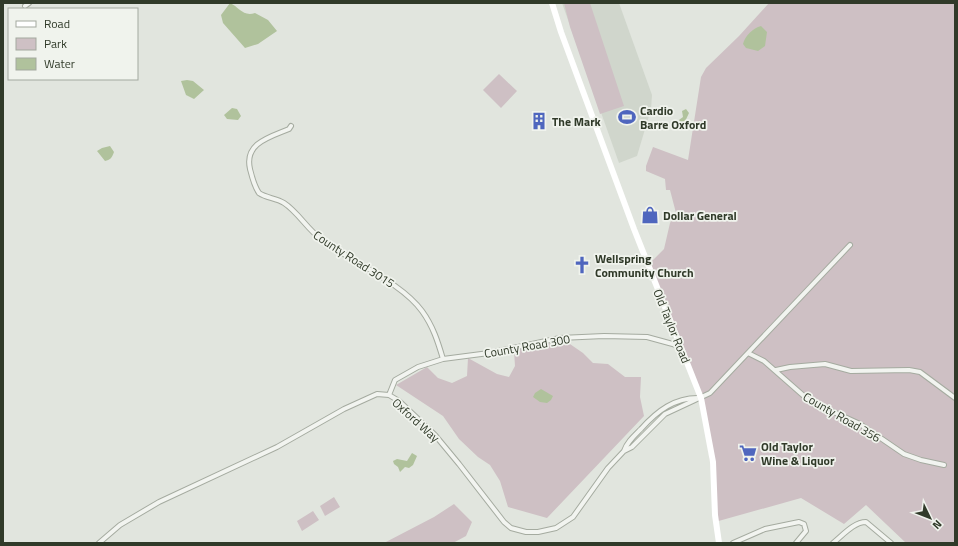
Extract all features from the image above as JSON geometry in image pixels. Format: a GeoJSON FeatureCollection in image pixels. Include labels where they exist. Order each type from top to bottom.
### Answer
{"type":"FeatureCollection","features":[{"type":"Feature","properties":{"kind":"street","name":"Old Taylor Road"},"geometry":{"type":"LineString","coordinates":[[552,3],[561,32],[701,398],[713,462],[715,516],[718,543]]}},
{"type":"Feature","properties":{"kind":"street","name":"County Road 3015"},"geometry":{"type":"LineString","coordinates":[[291,126],[289,129],[262,140],[251,150],[249,166],[259,193],[284,202],[312,232],[338,252],[393,284],[407,295],[424,314],[435,334],[443,359]]}},
{"type":"Feature","properties":{"kind":"street"},"geometry":{"type":"LineString","coordinates":[[701,398],[710,393],[850,245]]}},
{"type":"Feature","properties":{"kind":"street","name":"County Road 300"},"geometry":{"type":"LineString","coordinates":[[389,395],[396,380],[418,367],[443,359],[489,353],[560,338],[604,336],[647,337],[680,346]]}},
{"type":"Feature","properties":{"kind":"street","name":"County Road 356"},"geometry":{"type":"LineString","coordinates":[[748,353],[764,361],[805,397],[816,404],[860,424],[904,454],[944,466]]}},
{"type":"Feature","properties":{"kind":"street"},"geometry":{"type":"LineString","coordinates":[[776,370],[790,367],[826,364],[851,371],[909,370],[920,372],[955,398]]}},
{"type":"Feature","properties":{"kind":"street","name":"Oxford Way"},"geometry":{"type":"LineString","coordinates":[[99,543],[120,526],[159,502],[277,447],[370,396],[382,394],[389,395],[405,406],[447,448],[504,522],[512,528],[526,532],[549,530],[573,517],[608,468],[624,451],[632,447],[665,414],[701,398]]}},
{"type":"Feature","properties":{"kind":"street","name":"Oxford Way"},"geometry":{"type":"LineString","coordinates":[[624,451],[627,443],[659,410],[689,397],[701,398]]}},
{"type":"Feature","properties":{"kind":"street"},"geometry":{"type":"LineString","coordinates":[[733,543],[765,529],[799,522],[804,524],[806,531],[796,543]]}},
{"type":"Feature","properties":{"kind":"street"},"geometry":{"type":"LineString","coordinates":[[833,543],[852,527],[861,522],[866,522],[892,543]]}},
{"type":"Feature","properties":{"kind":"shaded area"},"geometry":{"type":"Polygon","coordinates":[[[562,3],[619,3],[652,95],[651,109],[637,156],[619,163],[562,3]]]}},
{"type":"Feature","properties":{"kind":"green space"},"geometry":{"type":"Polygon","coordinates":[[[564,3],[590,3],[624,106],[600,114],[570,27],[564,3]]]}},
{"type":"Feature","properties":{"kind":"green space"},"geometry":{"type":"Polygon","coordinates":[[[769,3],[955,3],[955,543],[906,543],[866,505],[844,524],[801,498],[715,522],[714,489],[701,398],[648,265],[664,249],[670,223],[676,213],[670,190],[666,190],[665,179],[646,171],[646,166],[653,147],[688,160],[701,77],[706,68],[739,36],[769,3]]]}},
{"type":"Feature","properties":{"kind":"green space"},"geometry":{"type":"Polygon","coordinates":[[[499,74],[517,91],[501,108],[483,90],[499,74]]]}},
{"type":"Feature","properties":{"kind":"green space"},"geometry":{"type":"Polygon","coordinates":[[[567,342],[583,353],[593,363],[608,364],[625,377],[641,377],[640,397],[644,416],[547,518],[508,507],[500,481],[490,465],[478,457],[459,439],[443,416],[396,385],[427,367],[438,378],[452,383],[467,376],[468,358],[497,374],[509,377],[515,366],[514,351],[541,344],[567,342]]]}},
{"type":"Feature","properties":{"kind":"green space"},"geometry":{"type":"Polygon","coordinates":[[[334,497],[340,507],[325,516],[320,506],[334,497]]]}},
{"type":"Feature","properties":{"kind":"green space"},"geometry":{"type":"Polygon","coordinates":[[[454,504],[472,522],[466,536],[453,543],[384,543],[434,517],[454,504]]]}},
{"type":"Feature","properties":{"kind":"green space"},"geometry":{"type":"Polygon","coordinates":[[[313,511],[319,520],[302,531],[297,521],[313,511]]]}},
{"type":"Feature","properties":{"kind":"water"},"geometry":{"type":"Polygon","coordinates":[[[230,3],[244,13],[255,13],[268,20],[277,31],[258,44],[245,48],[223,23],[221,15],[230,3]]]}},
{"type":"Feature","properties":{"kind":"water"},"geometry":{"type":"Polygon","coordinates":[[[761,26],[767,32],[765,46],[758,51],[746,48],[743,44],[747,35],[752,30],[761,26]]]}},
{"type":"Feature","properties":{"kind":"water"},"geometry":{"type":"Polygon","coordinates":[[[181,81],[193,81],[204,90],[194,99],[186,95],[181,81]]]}},
{"type":"Feature","properties":{"kind":"water"},"geometry":{"type":"Polygon","coordinates":[[[232,108],[237,109],[241,116],[238,120],[227,119],[224,115],[232,108]]]}},
{"type":"Feature","properties":{"kind":"water"},"geometry":{"type":"Polygon","coordinates":[[[686,109],[689,113],[682,128],[679,120],[683,117],[682,111],[686,109]]]}},
{"type":"Feature","properties":{"kind":"water"},"geometry":{"type":"Polygon","coordinates":[[[110,146],[114,152],[111,158],[105,161],[97,151],[110,146]]]}},
{"type":"Feature","properties":{"kind":"water"},"geometry":{"type":"Polygon","coordinates":[[[541,389],[553,396],[547,403],[540,402],[533,397],[535,393],[541,389]]]}},
{"type":"Feature","properties":{"kind":"water"},"geometry":{"type":"Polygon","coordinates":[[[412,453],[417,456],[413,465],[409,468],[405,467],[400,472],[393,461],[397,459],[407,461],[412,453]]]}},
{"type":"Feature","properties":{"kind":"place","name":"Cardio Barre Oxford"},"geometry":{"type":"Point","coordinates":[627,117]}},
{"type":"Feature","properties":{"kind":"place","name":"The Mark"},"geometry":{"type":"Point","coordinates":[539,121]}},
{"type":"Feature","properties":{"kind":"place","name":"Dollar General"},"geometry":{"type":"Point","coordinates":[650,215]}},
{"type":"Feature","properties":{"kind":"place","name":"Wellspring Community Church"},"geometry":{"type":"Point","coordinates":[582,265]}},
{"type":"Feature","properties":{"kind":"place","name":"Old Taylor Wine & Liquor"},"geometry":{"type":"Point","coordinates":[748,453]}}]}
